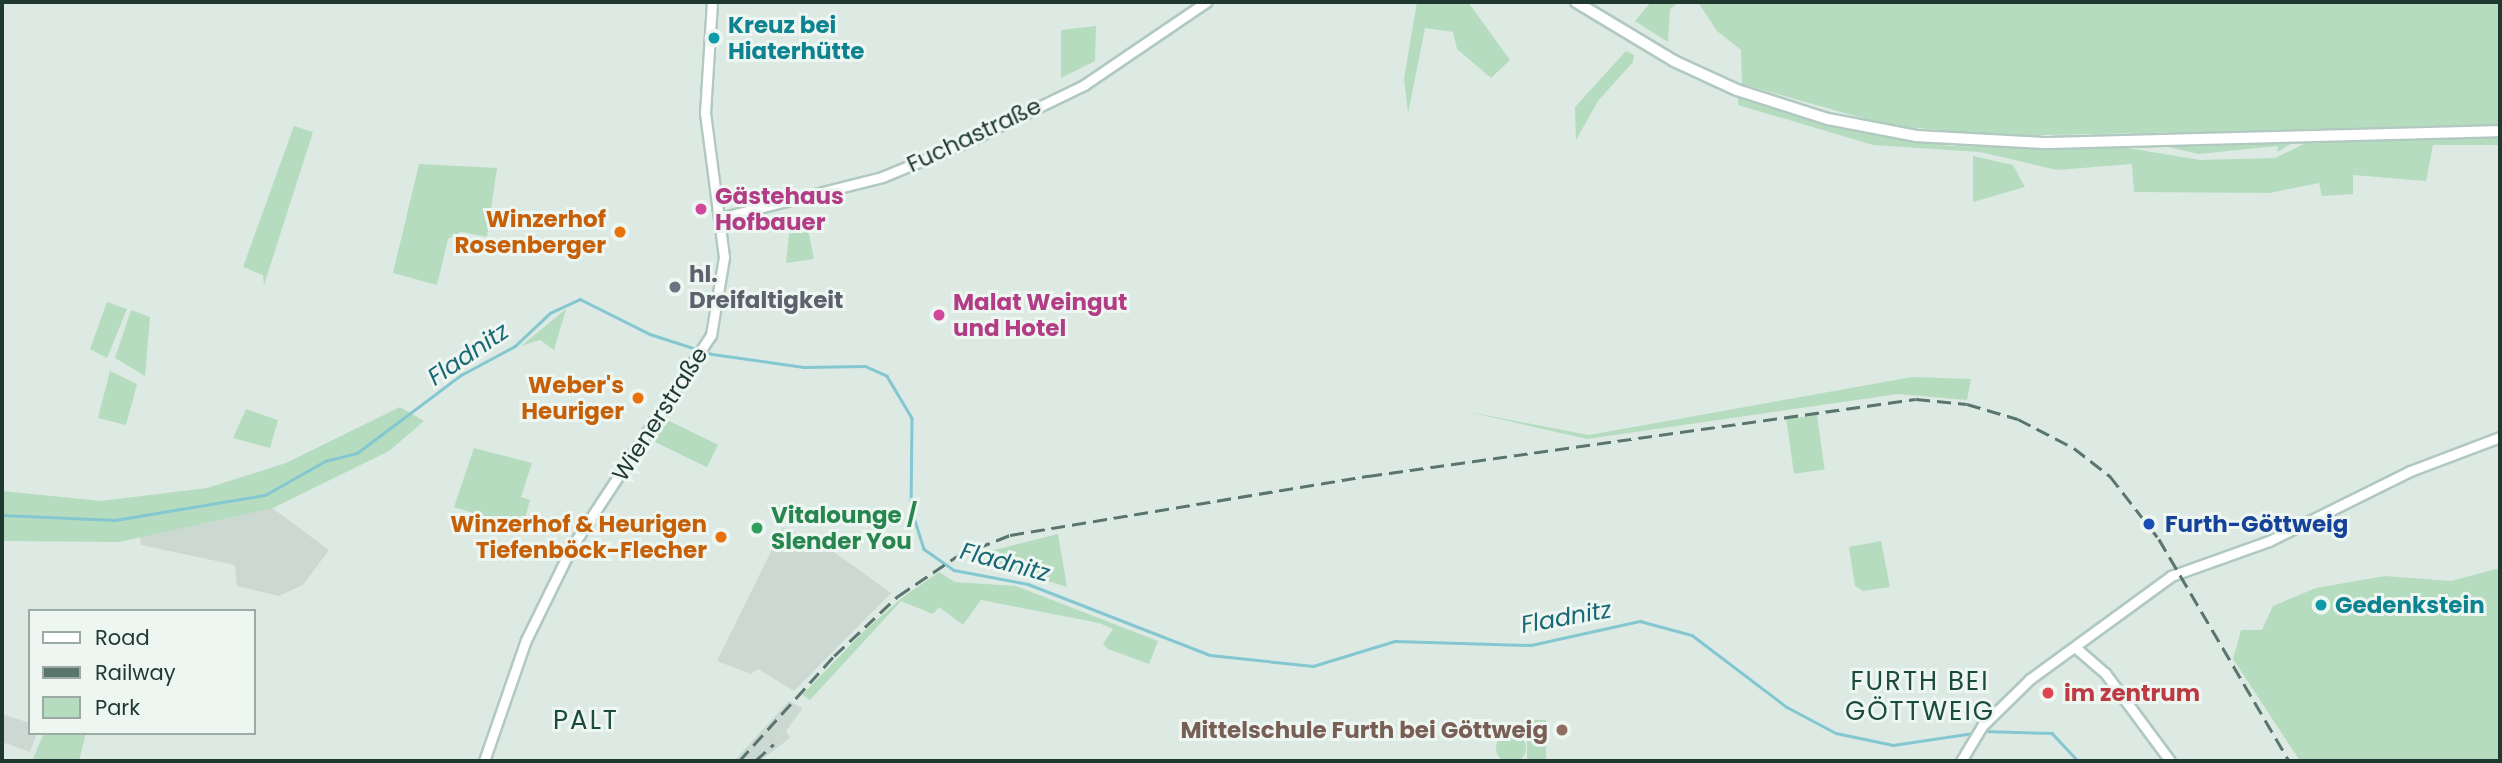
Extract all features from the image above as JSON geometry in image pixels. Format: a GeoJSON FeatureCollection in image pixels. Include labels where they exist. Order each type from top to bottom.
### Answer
{"type":"FeatureCollection","features":[{"type":"Feature","properties":{"kind":"main road"},"geometry":{"type":"LineString","coordinates":[[1576,2],[1674,61],[1737,90],[1828,119],[1916,136],[2044,143],[2500,131]]}},
{"type":"Feature","properties":{"kind":"street","name":"Wienerstraße"},"geometry":{"type":"LineString","coordinates":[[484,761],[547,601],[582,530],[707,344],[722,283],[719,218],[705,113],[712,2]]}},
{"type":"Feature","properties":{"kind":"street","name":"Fuchastraße"},"geometry":{"type":"LineString","coordinates":[[719,218],[882,177],[960,145],[1084,85],[1206,2]]}},
{"type":"Feature","properties":{"kind":"street"},"geometry":{"type":"LineString","coordinates":[[1961,761],[1982,726],[2031,679],[2171,576],[2269,541],[2410,471],[2500,437]]}},
{"type":"Feature","properties":{"kind":"street"},"geometry":{"type":"LineString","coordinates":[[2076,648],[2105,673],[2170,761]]}},
{"type":"Feature","properties":{"kind":"shaded area"},"geometry":{"type":"Polygon","coordinates":[[[267,504],[329,550],[303,585],[279,596],[237,586],[235,565],[141,545],[140,536],[267,504]]]}},
{"type":"Feature","properties":{"kind":"shaded area"},"geometry":{"type":"Polygon","coordinates":[[[783,527],[827,547],[891,593],[794,691],[758,669],[751,674],[717,661],[783,527]]]}},
{"type":"Feature","properties":{"kind":"shaded area"},"geometry":{"type":"Polygon","coordinates":[[[789,701],[803,708],[786,731],[790,738],[760,761],[734,761],[789,701]]]}},
{"type":"Feature","properties":{"kind":"shaded area"},"geometry":{"type":"Polygon","coordinates":[[[2,714],[28,722],[28,735],[36,735],[30,752],[2,742],[2,714]]]}},
{"type":"Feature","properties":{"kind":"green space"},"geometry":{"type":"Polygon","coordinates":[[[1417,2],[1468,2],[1510,60],[1491,78],[1457,49],[1453,32],[1425,28],[1408,113],[1404,79],[1417,2]]]}},
{"type":"Feature","properties":{"kind":"green space"},"geometry":{"type":"Polygon","coordinates":[[[1651,2],[1679,2],[1670,9],[1668,42],[1635,21],[1651,2]]]}},
{"type":"Feature","properties":{"kind":"green space"},"geometry":{"type":"Polygon","coordinates":[[[1698,2],[2500,2],[2500,126],[1999,136],[1887,125],[1742,84],[1741,50],[1717,31],[1698,2]]]}},
{"type":"Feature","properties":{"kind":"green space"},"geometry":{"type":"Polygon","coordinates":[[[1096,26],[1095,61],[1061,78],[1061,30],[1096,26]]]}},
{"type":"Feature","properties":{"kind":"green space"},"geometry":{"type":"Polygon","coordinates":[[[1626,51],[1634,55],[1633,62],[1598,101],[1576,140],[1575,107],[1626,51]]]}},
{"type":"Feature","properties":{"kind":"green space"},"geometry":{"type":"Polygon","coordinates":[[[1738,97],[1826,125],[1950,146],[2128,148],[2200,160],[2275,158],[2312,140],[2500,137],[2500,145],[2433,145],[2426,181],[2353,175],[2353,194],[2322,196],[2319,183],[2270,193],[2134,192],[2132,164],[2057,170],[1980,152],[1873,145],[1738,105],[1738,97]]]}},
{"type":"Feature","properties":{"kind":"green space"},"geometry":{"type":"Polygon","coordinates":[[[294,126],[313,132],[264,285],[263,275],[243,267],[294,126]]]}},
{"type":"Feature","properties":{"kind":"green space"},"geometry":{"type":"Polygon","coordinates":[[[2298,140],[2277,152],[2278,146],[2199,154],[2163,146],[2298,140]]]}},
{"type":"Feature","properties":{"kind":"green space"},"geometry":{"type":"Polygon","coordinates":[[[1973,156],[2013,165],[2025,187],[1973,202],[1973,156]]]}},
{"type":"Feature","properties":{"kind":"green space"},"geometry":{"type":"Polygon","coordinates":[[[419,164],[497,168],[487,237],[461,232],[448,239],[437,285],[393,273],[419,164]]]}},
{"type":"Feature","properties":{"kind":"green space"},"geometry":{"type":"Polygon","coordinates":[[[808,229],[814,259],[786,263],[789,234],[808,229]]]}},
{"type":"Feature","properties":{"kind":"green space"},"geometry":{"type":"Polygon","coordinates":[[[107,302],[127,309],[107,358],[90,349],[107,302]]]}},
{"type":"Feature","properties":{"kind":"green space"},"geometry":{"type":"Polygon","coordinates":[[[566,309],[554,350],[540,340],[521,346],[566,309]]]}},
{"type":"Feature","properties":{"kind":"green space"},"geometry":{"type":"Polygon","coordinates":[[[131,310],[150,317],[145,376],[115,358],[131,310]]]}},
{"type":"Feature","properties":{"kind":"green space"},"geometry":{"type":"Polygon","coordinates":[[[110,371],[137,384],[126,425],[98,418],[110,371]]]}},
{"type":"Feature","properties":{"kind":"green space"},"geometry":{"type":"Polygon","coordinates":[[[1912,377],[1971,379],[1967,400],[1898,394],[1587,439],[1464,411],[1589,435],[1912,377]]]}},
{"type":"Feature","properties":{"kind":"green space"},"geometry":{"type":"Polygon","coordinates":[[[400,407],[424,421],[389,451],[273,508],[119,542],[2,541],[2,491],[101,501],[207,488],[286,463],[400,407]]]}},
{"type":"Feature","properties":{"kind":"green space"},"geometry":{"type":"Polygon","coordinates":[[[246,409],[278,420],[270,448],[233,438],[246,409]]]}},
{"type":"Feature","properties":{"kind":"green space"},"geometry":{"type":"Polygon","coordinates":[[[1817,415],[1825,469],[1794,474],[1786,419],[1817,415]]]}},
{"type":"Feature","properties":{"kind":"green space"},"geometry":{"type":"Polygon","coordinates":[[[665,419],[718,445],[707,467],[654,441],[665,419]]]}},
{"type":"Feature","properties":{"kind":"green space"},"geometry":{"type":"Polygon","coordinates":[[[474,448],[532,463],[521,497],[530,500],[522,529],[454,507],[474,448]]]}},
{"type":"Feature","properties":{"kind":"green space"},"geometry":{"type":"Polygon","coordinates":[[[1058,534],[1067,587],[995,564],[994,550],[1058,534]]]}},
{"type":"Feature","properties":{"kind":"green space"},"geometry":{"type":"Polygon","coordinates":[[[1881,541],[1890,587],[1863,591],[1855,586],[1849,547],[1881,541]]]}},
{"type":"Feature","properties":{"kind":"green space"},"geometry":{"type":"Polygon","coordinates":[[[2500,568],[2500,761],[2300,761],[2233,659],[2241,630],[2262,630],[2273,606],[2316,588],[2385,576],[2451,581],[2500,568]]]}},
{"type":"Feature","properties":{"kind":"green space"},"geometry":{"type":"Polygon","coordinates":[[[939,572],[955,582],[1016,586],[1158,641],[1149,664],[1108,649],[1103,644],[1113,629],[1099,623],[981,600],[963,625],[939,607],[933,614],[901,601],[810,700],[802,695],[863,632],[903,597],[939,572]]]}},
{"type":"Feature","properties":{"kind":"green space"},"geometry":{"type":"Polygon","coordinates":[[[1527,720],[1546,720],[1546,761],[1527,761],[1527,720]]]}},
{"type":"Feature","properties":{"kind":"green space"},"geometry":{"type":"Polygon","coordinates":[[[1511,733],[1522,737],[1526,748],[1522,759],[1511,763],[1500,759],[1496,748],[1500,737],[1511,733]]]}},
{"type":"Feature","properties":{"kind":"green space"},"geometry":{"type":"Polygon","coordinates":[[[43,735],[86,735],[79,761],[32,761],[43,735]]]}},
{"type":"Feature","properties":{"kind":"waterway","name":"Fladnitz"},"geometry":{"type":"LineString","coordinates":[[2,515],[115,520],[265,495],[325,461],[357,453],[461,375],[515,346],[550,313],[580,299],[650,334],[712,354],[805,367],[865,366],[887,376],[912,418],[911,508],[924,549],[954,570],[1028,584],[1210,655],[1313,666],[1395,641],[1531,645],[1640,621],[1692,635],[1787,707],[1836,733],[1893,745],[1973,733]]}},
{"type":"Feature","properties":{"kind":"waterway","name":"Fladnitz"},"geometry":{"type":"LineString","coordinates":[[1983,731],[2052,733],[2078,761]]}},
{"type":"Feature","properties":{"kind":"railway"},"geometry":{"type":"LineString","coordinates":[[739,761],[834,656],[898,596],[957,556],[1010,535],[1368,476],[1916,399],[1967,404],[2018,419],[2074,448],[2110,476],[2159,539],[2289,761]]}},
{"type":"Feature","properties":{"kind":"railway"},"geometry":{"type":"LineString","coordinates":[[755,761],[774,744]]}},
{"type":"Feature","properties":{"kind":"place","name":"Kreuz bei Hiaterhütte"},"geometry":{"type":"Point","coordinates":[714,38]}},
{"type":"Feature","properties":{"kind":"place","name":"Gästehaus Hofbauer"},"geometry":{"type":"Point","coordinates":[701,209]}},
{"type":"Feature","properties":{"kind":"place","name":"Winzerhof Rosenberger"},"geometry":{"type":"Point","coordinates":[620,232]}},
{"type":"Feature","properties":{"kind":"place","name":"hl. Dreifaltigkeit"},"geometry":{"type":"Point","coordinates":[675,287]}},
{"type":"Feature","properties":{"kind":"place","name":"Malat Weingut und Hotel"},"geometry":{"type":"Point","coordinates":[939,315]}},
{"type":"Feature","properties":{"kind":"place","name":"Weber's Heuriger"},"geometry":{"type":"Point","coordinates":[638,398]}},
{"type":"Feature","properties":{"kind":"place","name":"Furth-Göttweig"},"geometry":{"type":"Point","coordinates":[2149,524]}},
{"type":"Feature","properties":{"kind":"place","name":"Vitalounge / Slender You"},"geometry":{"type":"Point","coordinates":[757,528]}},
{"type":"Feature","properties":{"kind":"place","name":"Winzerhof & Heurigen Tiefenböck-Flecher"},"geometry":{"type":"Point","coordinates":[721,537]}},
{"type":"Feature","properties":{"kind":"place","name":"Gedenkstein"},"geometry":{"type":"Point","coordinates":[2321,605]}},
{"type":"Feature","properties":{"kind":"place","name":"im zentrum"},"geometry":{"type":"Point","coordinates":[2048,693]}},
{"type":"Feature","properties":{"kind":"place","name":"Mittelschule Furth bei Göttweig"},"geometry":{"type":"Point","coordinates":[1562,730]}},
{"type":"Feature","properties":{"kind":"district","name":"FURTH BEI GÖTTWEIG"},"geometry":{"type":"Point","coordinates":[1920,697]}},
{"type":"Feature","properties":{"kind":"district","name":"PALT"},"geometry":{"type":"Point","coordinates":[586,721]}}]}
